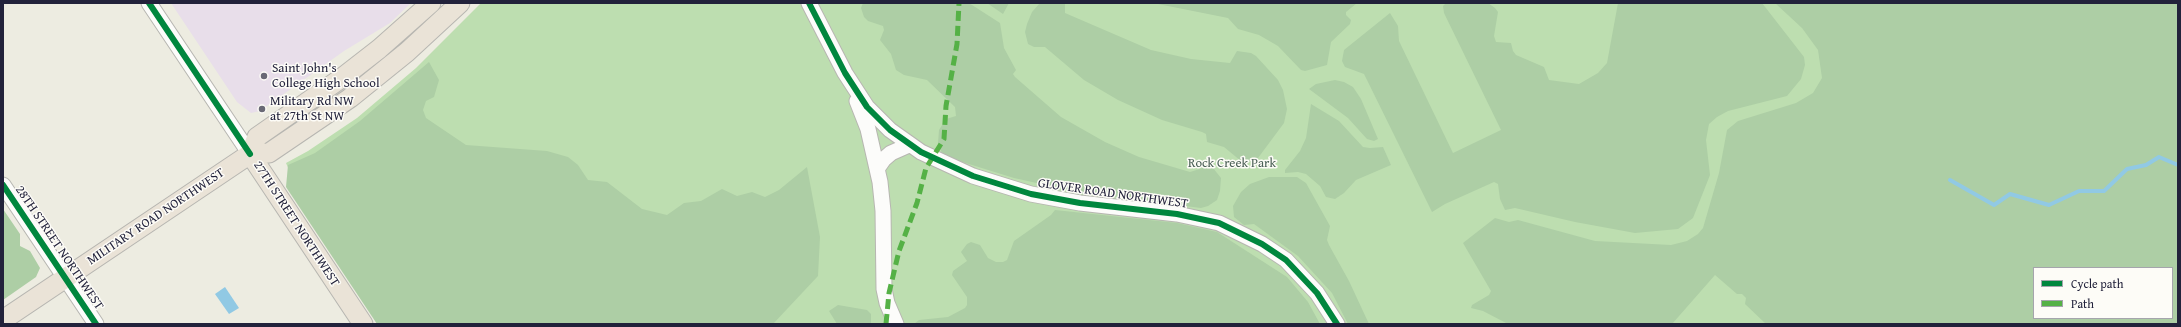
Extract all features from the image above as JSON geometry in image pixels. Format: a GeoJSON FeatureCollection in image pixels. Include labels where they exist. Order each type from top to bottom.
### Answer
{"type":"FeatureCollection","features":[{"type":"Feature","properties":{"kind":"main road","name":"MILITARY ROAD NORTHWEST"},"geometry":{"type":"LineString","coordinates":[[250,154],[258,137],[349,73],[431,3]]}},
{"type":"Feature","properties":{"kind":"main road","name":"MILITARY ROAD NORTHWEST"},"geometry":{"type":"LineString","coordinates":[[3,320],[250,154],[269,153],[350,98],[407,52],[460,3]]}},
{"type":"Feature","properties":{"kind":"main road","name":"27TH STREET NORTHWEST"},"geometry":{"type":"LineString","coordinates":[[250,154],[363,324]]}},
{"type":"Feature","properties":{"kind":"street","name":"27TH STREET NORTHWEST"},"geometry":{"type":"LineString","coordinates":[[149,3],[250,154]]}},
{"type":"Feature","properties":{"kind":"street","name":"GLOVER ROAD NORTHWEST"},"geometry":{"type":"LineString","coordinates":[[809,3],[850,83],[877,119],[909,145],[954,168],[1031,194],[1080,203],[1177,214],[1219,223],[1262,244],[1286,260],[1317,293],[1337,324]]}},
{"type":"Feature","properties":{"kind":"street"},"geometry":{"type":"LineString","coordinates":[[850,83],[868,129],[877,169],[883,211],[884,289],[887,303],[896,324]]}},
{"type":"Feature","properties":{"kind":"street"},"geometry":{"type":"LineString","coordinates":[[877,169],[884,159],[891,153],[909,145]]}},
{"type":"Feature","properties":{"kind":"street","name":"28TH STREET NORTHWEST"},"geometry":{"type":"LineString","coordinates":[[3,185],[96,324]]}},
{"type":"Feature","properties":{"kind":"shaded area","name":"Saint John's College High School"},"geometry":{"type":"Polygon","coordinates":[[[171,3],[411,3],[390,23],[344,51],[260,111],[251,113],[237,102],[171,3]]]}},
{"type":"Feature","properties":{"kind":"green space","name":"Rock Creek Park"},"geometry":{"type":"Polygon","coordinates":[[[481,3],[2178,3],[2178,324],[384,324],[295,184],[286,163],[308,151],[357,118],[416,68],[481,3]]]}},
{"type":"Feature","properties":{"kind":"green space"},"geometry":{"type":"Polygon","coordinates":[[[863,3],[968,3],[972,5],[1000,23],[1004,48],[1016,70],[1013,74],[1015,77],[1061,117],[1105,142],[1139,157],[1190,172],[1206,167],[1213,168],[1221,178],[1220,191],[1217,200],[1208,206],[1201,208],[1082,193],[1014,178],[943,156],[938,143],[939,130],[946,119],[956,116],[955,107],[927,80],[904,75],[896,70],[891,54],[880,40],[884,30],[883,26],[868,21],[864,17],[861,8],[863,3]]]}},
{"type":"Feature","properties":{"kind":"green space"},"geometry":{"type":"Polygon","coordinates":[[[987,3],[1009,3],[1003,14],[987,3]]]}},
{"type":"Feature","properties":{"kind":"green space"},"geometry":{"type":"Polygon","coordinates":[[[1040,3],[1065,3],[1065,13],[1151,50],[1191,59],[1230,63],[1237,51],[1251,53],[1256,56],[1278,80],[1283,90],[1287,109],[1284,123],[1258,158],[1251,161],[1241,161],[1224,147],[1207,142],[1206,134],[1162,120],[1118,100],[1084,80],[1045,47],[1034,47],[1028,44],[1025,32],[1027,24],[1032,12],[1040,3]]]}},
{"type":"Feature","properties":{"kind":"green space"},"geometry":{"type":"Polygon","coordinates":[[[1153,3],[1357,3],[1346,12],[1346,15],[1351,20],[1350,24],[1331,42],[1327,65],[1305,71],[1301,70],[1278,46],[1259,35],[1238,29],[1228,18],[1153,3]]]}},
{"type":"Feature","properties":{"kind":"green space"},"geometry":{"type":"Polygon","coordinates":[[[1446,3],[1488,3],[1495,8],[1498,12],[1494,36],[1496,42],[1511,43],[1513,51],[1516,55],[1544,67],[1549,80],[1579,84],[1598,73],[1607,63],[1618,3],[1762,3],[1804,57],[1805,65],[1801,79],[1787,96],[1728,111],[1717,117],[1709,124],[1706,140],[1710,175],[1693,218],[1678,229],[1635,233],[1575,222],[1515,208],[1505,210],[1500,199],[1498,184],[1494,182],[1445,204],[1432,212],[1364,74],[1345,67],[1342,61],[1344,50],[1390,13],[1398,26],[1399,41],[1453,153],[1501,130],[1444,13],[1443,6],[1446,3]]]}},
{"type":"Feature","properties":{"kind":"green space"},"geometry":{"type":"Polygon","coordinates":[[[1775,3],[2178,3],[2178,324],[1766,324],[1745,304],[1746,298],[1742,294],[1737,294],[1715,275],[1672,324],[1508,324],[1483,311],[1471,308],[1472,305],[1489,295],[1491,291],[1463,243],[1495,218],[1509,222],[1518,220],[1595,241],[1671,245],[1687,241],[1698,234],[1703,228],[1719,173],[1727,130],[1738,121],[1796,103],[1813,93],[1822,78],[1818,50],[1802,28],[1775,3]]]}},
{"type":"Feature","properties":{"kind":"green space"},"geometry":{"type":"Polygon","coordinates":[[[429,62],[439,80],[434,97],[426,101],[423,110],[426,118],[466,145],[547,151],[568,157],[578,165],[588,180],[607,182],[642,209],[667,215],[684,203],[701,201],[722,189],[737,196],[752,192],[765,197],[779,190],[807,167],[820,237],[818,276],[773,324],[377,324],[286,187],[288,165],[315,153],[360,121],[429,62]]]}},
{"type":"Feature","properties":{"kind":"green space"},"geometry":{"type":"Polygon","coordinates":[[[1335,80],[1344,82],[1353,87],[1361,99],[1378,139],[1374,141],[1367,139],[1348,118],[1309,89],[1316,84],[1335,80]]]}},
{"type":"Feature","properties":{"kind":"green space"},"geometry":{"type":"Polygon","coordinates":[[[1311,104],[1339,121],[1363,147],[1383,147],[1391,165],[1356,180],[1344,193],[1335,199],[1326,197],[1320,186],[1306,174],[1298,172],[1285,173],[1285,170],[1300,151],[1306,138],[1311,104]]]}},
{"type":"Feature","properties":{"kind":"green space"},"geometry":{"type":"Polygon","coordinates":[[[1269,177],[1297,177],[1306,183],[1330,226],[1327,240],[1349,281],[1369,324],[1348,324],[1332,293],[1298,256],[1254,224],[1244,225],[1234,217],[1233,206],[1241,192],[1250,184],[1269,177]]]}},
{"type":"Feature","properties":{"kind":"green space"},"geometry":{"type":"Polygon","coordinates":[[[3,209],[20,234],[20,246],[30,251],[40,268],[36,277],[3,300],[3,209]]]}},
{"type":"Feature","properties":{"kind":"green space"},"geometry":{"type":"Polygon","coordinates":[[[1055,210],[1177,223],[1217,232],[1287,277],[1308,302],[1320,324],[914,324],[919,320],[948,317],[965,308],[967,305],[967,297],[952,275],[953,271],[967,261],[961,252],[967,244],[971,242],[980,245],[988,258],[996,262],[1003,262],[1007,260],[1014,241],[1051,215],[1055,210]]]}},
{"type":"Feature","properties":{"kind":"green space"},"geometry":{"type":"Polygon","coordinates":[[[838,305],[867,310],[871,314],[871,324],[837,324],[829,311],[838,305]]]}},
{"type":"Feature","properties":{"kind":"water"},"geometry":{"type":"Polygon","coordinates":[[[225,287],[239,308],[229,314],[215,294],[225,287]]]}},
{"type":"Feature","properties":{"kind":"waterway"},"geometry":{"type":"LineString","coordinates":[[1950,180],[1994,205],[2010,194],[2049,205],[2079,191],[2104,191],[2127,169],[2146,165],[2159,157],[2178,165]]}},
{"type":"Feature","properties":{"kind":"marked path"},"geometry":{"type":"LineString","coordinates":[[886,324],[889,293],[899,251],[917,203],[926,168],[944,139],[946,106],[957,44],[959,3]]}},
{"type":"Feature","properties":{"kind":"cycle path"},"geometry":{"type":"LineString","coordinates":[[149,3],[250,154]]}},
{"type":"Feature","properties":{"kind":"cycle path"},"geometry":{"type":"LineString","coordinates":[[809,3],[845,73],[867,107],[890,130],[921,152],[973,176],[1031,194],[1080,203],[1177,214],[1219,223],[1262,244],[1286,260],[1317,293],[1337,324]]}},
{"type":"Feature","properties":{"kind":"cycle path"},"geometry":{"type":"LineString","coordinates":[[3,185],[96,324]]}},
{"type":"Feature","properties":{"kind":"place","name":"Saint John's College High School"},"geometry":{"type":"Point","coordinates":[264,76]}},
{"type":"Feature","properties":{"kind":"place","name":"Military Rd NW at 27th St NW"},"geometry":{"type":"Point","coordinates":[262,109]}}]}
